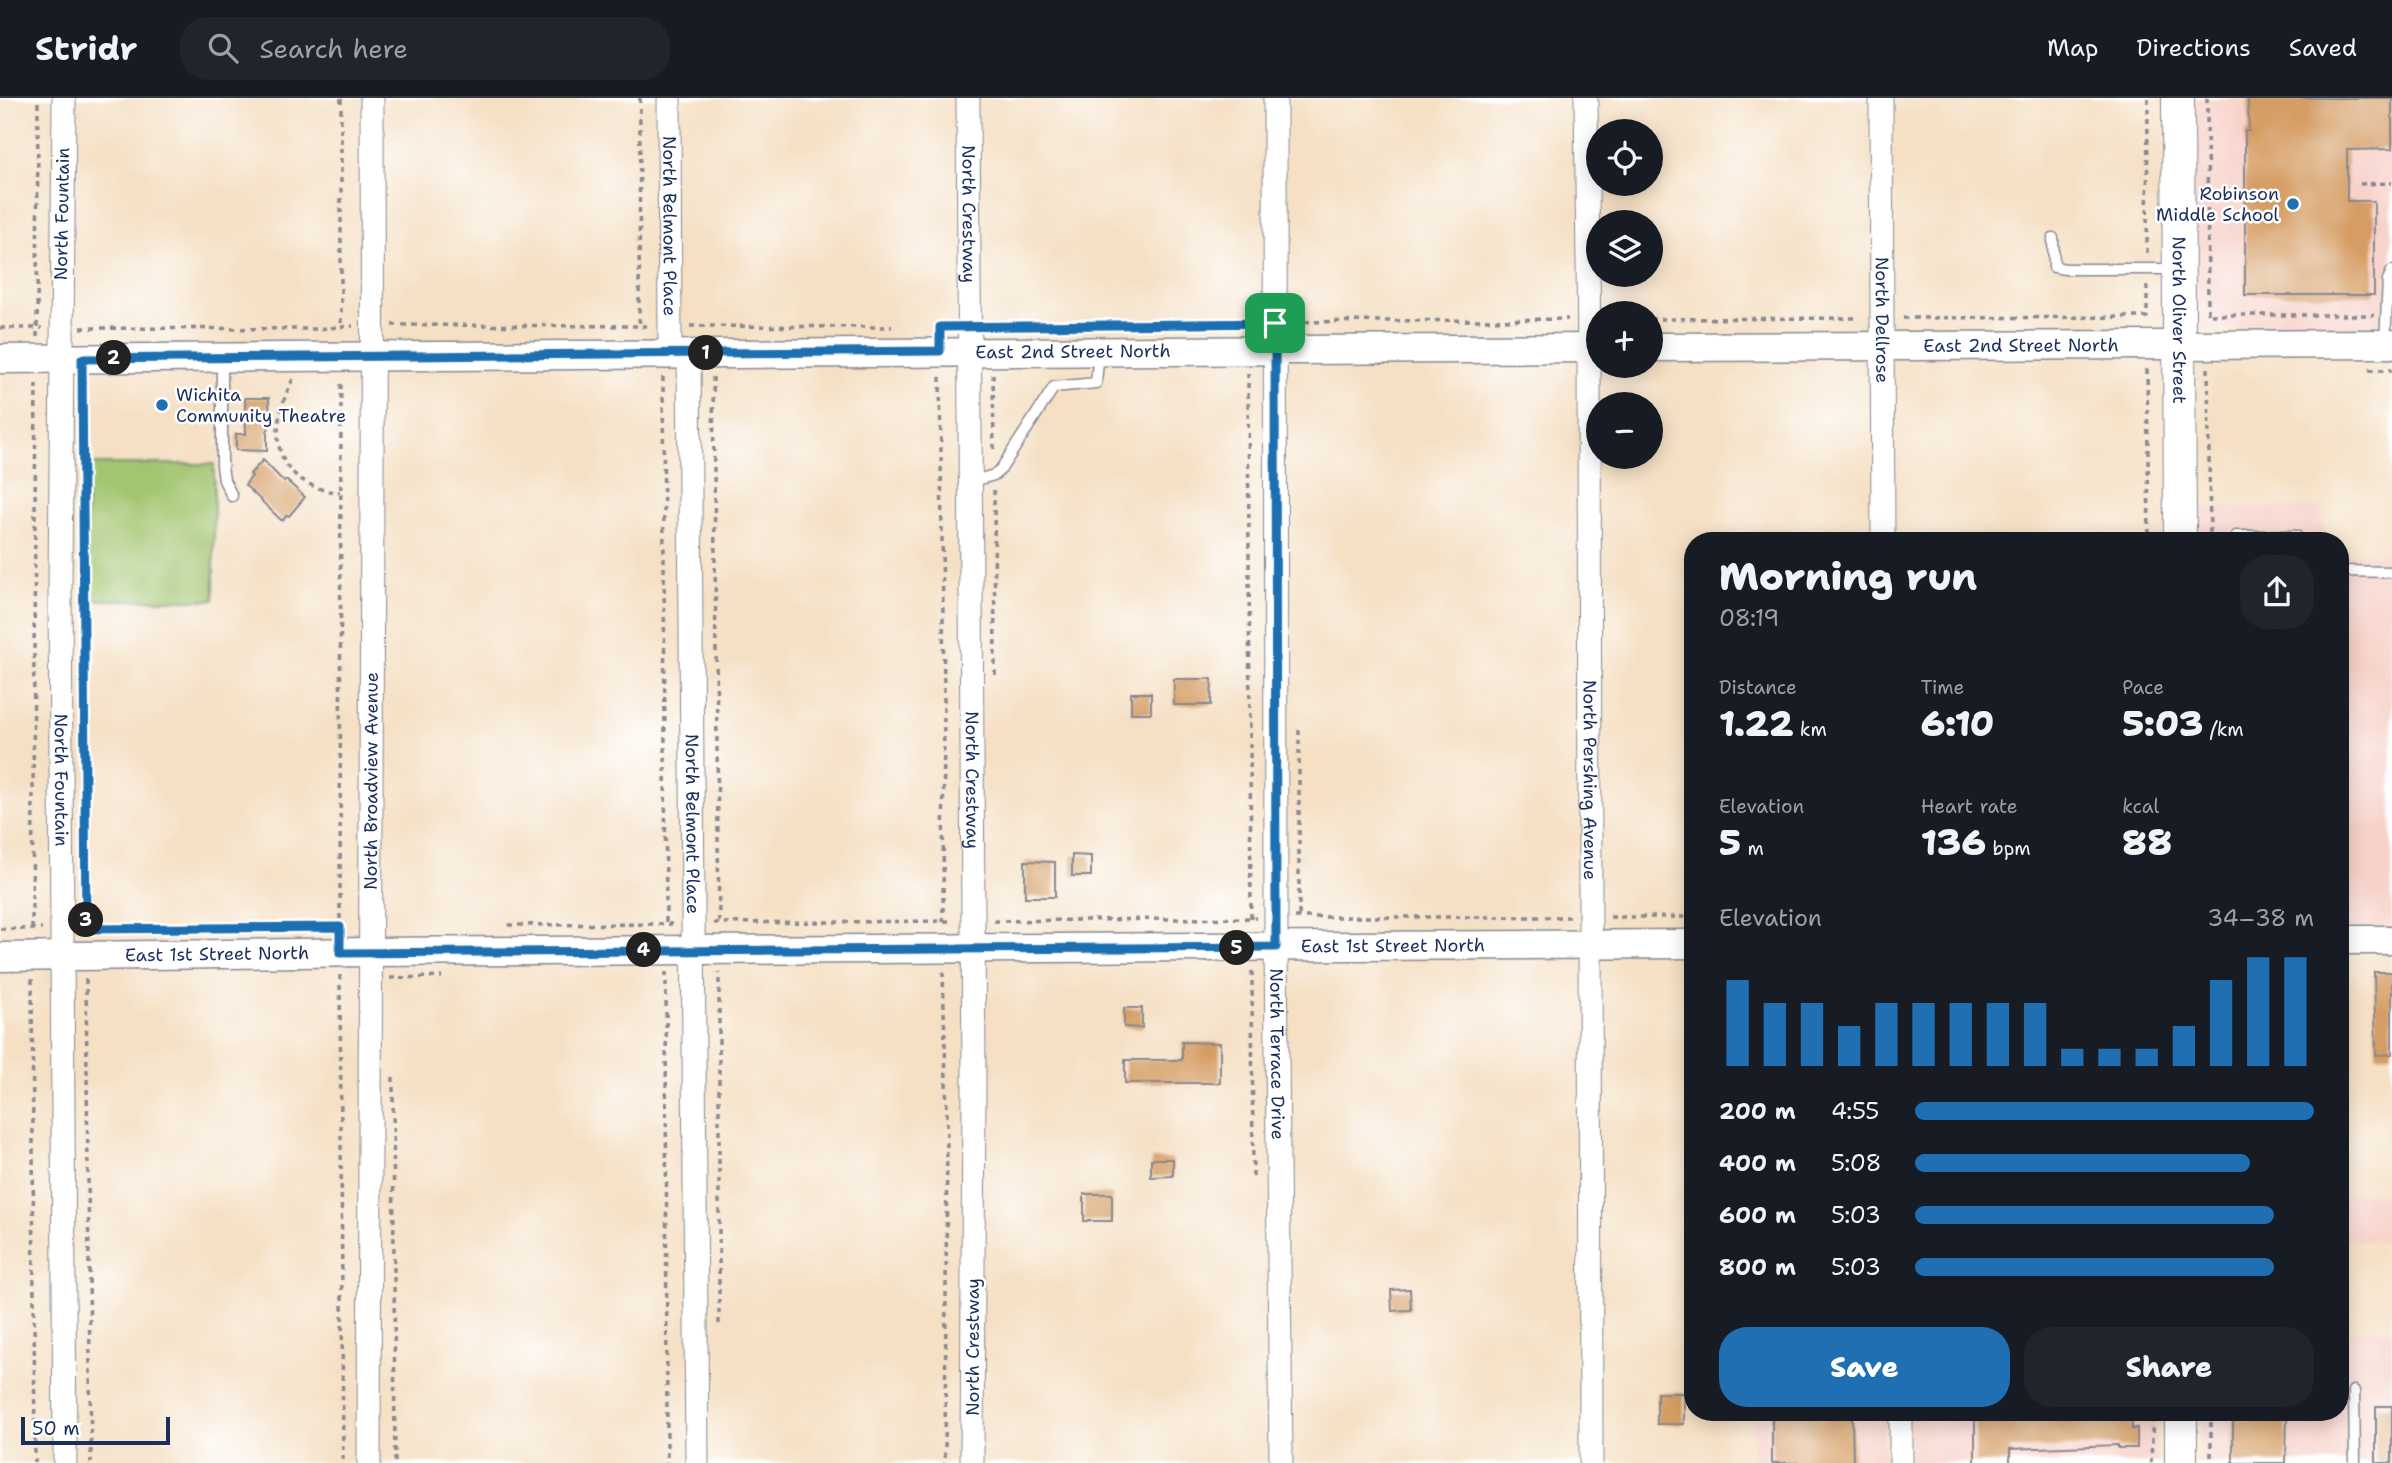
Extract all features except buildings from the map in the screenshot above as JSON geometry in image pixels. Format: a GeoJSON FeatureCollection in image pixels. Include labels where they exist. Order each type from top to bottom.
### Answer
{"type":"FeatureCollection","features":[{"type":"Feature","properties":{"kind":"main road","name":"North Oliver Street"},"geometry":{"type":"LineString","coordinates":[[2178,98],[2179,532]]}},
{"type":"Feature","properties":{"kind":"main road"},"geometry":{"type":"LineString","coordinates":[[2181,1421],[2181,1463]]}},
{"type":"Feature","properties":{"kind":"street","name":"North Fountain"},"geometry":{"type":"LineString","coordinates":[[64,98],[71,328],[60,359],[60,929],[78,947],[65,1463]]}},
{"type":"Feature","properties":{"kind":"street","name":"North Broadview Avenue"},"geometry":{"type":"LineString","coordinates":[[369,1463],[372,98]]}},
{"type":"Feature","properties":{"kind":"street","name":"North Belmont Place"},"geometry":{"type":"LineString","coordinates":[[668,98],[671,346],[693,937],[697,1463]]}},
{"type":"Feature","properties":{"kind":"street","name":"North Crestway"},"geometry":{"type":"LineString","coordinates":[[968,98],[981,351],[970,482],[973,921],[972,1463]]}},
{"type":"Feature","properties":{"kind":"street","name":"North Terrace Drive"},"geometry":{"type":"LineString","coordinates":[[1275,98],[1266,340],[1276,918],[1264,947],[1280,1463]]}},
{"type":"Feature","properties":{"kind":"street","name":"North Pershing Avenue"},"geometry":{"type":"LineString","coordinates":[[1586,98],[1588,301]]}},
{"type":"Feature","properties":{"kind":"street","name":"North Dellrose"},"geometry":{"type":"LineString","coordinates":[[1881,98],[1883,532]]}},
{"type":"Feature","properties":{"kind":"street","name":"East 2nd Street North"},"geometry":{"type":"LineString","coordinates":[[0,359],[373,356],[671,346],[940,351],[1099,350],[1266,340],[1586,348]]}},
{"type":"Feature","properties":{"kind":"street","name":"East 2nd Street North"},"geometry":{"type":"LineString","coordinates":[[1663,347],[2389,344]]}},
{"type":"Feature","properties":{"kind":"street","name":"North Pershing Avenue"},"geometry":{"type":"LineString","coordinates":[[1591,1463],[1593,378]]}},
{"type":"Feature","properties":{"kind":"street","name":"East 1st Street North"},"geometry":{"type":"LineString","coordinates":[[0,957],[32,957],[78,947],[369,939],[693,937],[943,950],[1684,944]]}},
{"type":"Feature","properties":{"kind":"street"},"geometry":{"type":"LineString","coordinates":[[2349,940],[2392,940]]}},
{"type":"Feature","properties":{"kind":"street"},"geometry":{"type":"LineString","coordinates":[[1901,1421],[1901,1463]]}},
{"type":"Feature","properties":{"kind":"lane"},"geometry":{"type":"LineString","coordinates":[[2053,238],[2054,267],[2179,269]]}},
{"type":"Feature","properties":{"kind":"lane"},"geometry":{"type":"LineString","coordinates":[[2389,344],[2386,316],[2388,280],[2392,271]]}},
{"type":"Feature","properties":{"kind":"lane"},"geometry":{"type":"LineString","coordinates":[[970,482],[994,475],[1001,469],[1054,387],[1096,383],[1099,350]]}},
{"type":"Feature","properties":{"kind":"lane"},"geometry":{"type":"LineString","coordinates":[[222,357],[222,466],[224,480],[232,496]]}},
{"type":"Feature","properties":{"kind":"lane"},"geometry":{"type":"LineString","coordinates":[[2349,571],[2392,572]]}},
{"type":"Feature","properties":{"kind":"lane"},"geometry":{"type":"LineString","coordinates":[[2354,1391],[2355,1463]]}},
{"type":"Feature","properties":{"kind":"path"},"geometry":{"type":"LineString","coordinates":[[38,98],[37,328],[60,359]]}},
{"type":"Feature","properties":{"kind":"path"},"geometry":{"type":"LineString","coordinates":[[341,98],[340,940],[343,1463]]}},
{"type":"Feature","properties":{"kind":"path"},"geometry":{"type":"LineString","coordinates":[[640,98],[639,320],[642,326],[671,346],[898,327]]}},
{"type":"Feature","properties":{"kind":"path"},"geometry":{"type":"LineString","coordinates":[[2147,317],[2148,98]]}},
{"type":"Feature","properties":{"kind":"path"},"geometry":{"type":"LineString","coordinates":[[2207,98],[2208,315],[2386,316]]}},
{"type":"Feature","properties":{"kind":"path"},"geometry":{"type":"LineString","coordinates":[[2360,184],[2392,183]]}},
{"type":"Feature","properties":{"kind":"path"},"geometry":{"type":"LineString","coordinates":[[1033,326],[1266,340],[1586,319]]}},
{"type":"Feature","properties":{"kind":"path"},"geometry":{"type":"LineString","coordinates":[[0,328],[642,326],[671,346]]}},
{"type":"Feature","properties":{"kind":"path"},"geometry":{"type":"LineString","coordinates":[[32,929],[60,359],[71,328]]}},
{"type":"Feature","properties":{"kind":"path"},"geometry":{"type":"LineString","coordinates":[[1254,1179],[1264,947],[1251,918],[1266,340]]}},
{"type":"Feature","properties":{"kind":"path"},"geometry":{"type":"LineString","coordinates":[[671,346],[664,377],[693,937],[719,1325]]}},
{"type":"Feature","properties":{"kind":"path"},"geometry":{"type":"LineString","coordinates":[[940,351],[944,694],[943,950],[947,1117],[945,1463]]}},
{"type":"Feature","properties":{"kind":"path"},"geometry":{"type":"LineString","coordinates":[[981,351],[994,475],[995,681]]}},
{"type":"Feature","properties":{"kind":"path"},"geometry":{"type":"LineString","coordinates":[[2147,366],[2149,532]]}},
{"type":"Feature","properties":{"kind":"path"},"geometry":{"type":"LineString","coordinates":[[2208,367],[2210,532]]}},
{"type":"Feature","properties":{"kind":"path"},"geometry":{"type":"LineString","coordinates":[[297,371],[282,400],[278,420],[278,445],[285,465],[300,479],[316,488],[340,492]]}},
{"type":"Feature","properties":{"kind":"path"},"geometry":{"type":"LineString","coordinates":[[667,1463],[693,937],[713,377]]}},
{"type":"Feature","properties":{"kind":"path"},"geometry":{"type":"LineString","coordinates":[[83,641],[78,947],[91,1463]]}},
{"type":"Feature","properties":{"kind":"path"},"geometry":{"type":"LineString","coordinates":[[502,925],[693,937],[943,921],[1684,917]]}},
{"type":"Feature","properties":{"kind":"path"},"geometry":{"type":"LineString","coordinates":[[0,929],[60,929],[78,947],[327,927]]}},
{"type":"Feature","properties":{"kind":"path"},"geometry":{"type":"LineString","coordinates":[[340,940],[369,939]]}},
{"type":"Feature","properties":{"kind":"path"},"geometry":{"type":"LineString","coordinates":[[32,957],[34,1463]]}},
{"type":"Feature","properties":{"kind":"path"},"geometry":{"type":"LineString","coordinates":[[2151,1463],[2153,1421]]}},
{"type":"Feature","properties":{"kind":"path"},"geometry":{"type":"LineString","coordinates":[[2211,1421],[2211,1463]]}},
{"type":"Feature","properties":{"kind":"shaded area","name":"Robinson Middle School"},"geometry":{"type":"Polygon","coordinates":[[[2194,98],[2392,98],[2392,330],[2203,328],[2194,311],[2194,98]]]}},
{"type":"Feature","properties":{"kind":"shaded area"},"geometry":{"type":"Polygon","coordinates":[[[2193,507],[2323,507],[2323,532],[2193,532],[2193,507]]]}},
{"type":"Feature","properties":{"kind":"shaded area"},"geometry":{"type":"Polygon","coordinates":[[[2392,553],[2392,930],[2349,930],[2349,554],[2392,553]]]}},
{"type":"Feature","properties":{"kind":"shaded area"},"geometry":{"type":"Polygon","coordinates":[[[2349,1194],[2392,1194],[2392,1241],[2349,1241],[2349,1194]]]}},
{"type":"Feature","properties":{"kind":"shaded area"},"geometry":{"type":"Polygon","coordinates":[[[2349,1330],[2392,1330],[2392,1463],[2201,1463],[2201,1421],[2349,1421],[2349,1330]]]}},
{"type":"Feature","properties":{"kind":"shaded area"},"geometry":{"type":"Polygon","coordinates":[[[1753,1421],[1884,1421],[1884,1463],[1754,1463],[1753,1421]]]}},
{"type":"Feature","properties":{"kind":"shaded area"},"geometry":{"type":"Polygon","coordinates":[[[1909,1421],[2156,1421],[2157,1463],[1909,1463],[1909,1421]]]}},
{"type":"Feature","properties":{"kind":"green space"},"geometry":{"type":"Polygon","coordinates":[[[87,464],[214,464],[214,600],[87,600],[87,464]]]}},
{"type":"Feature","properties":{"kind":"place","name":"Robinson Middle School"},"geometry":{"type":"Point","coordinates":[2293,204]}},
{"type":"Feature","properties":{"kind":"place","name":"Wichita Community Theatre"},"geometry":{"type":"Point","coordinates":[162,405]}},
{"type":"Feature","properties":{"kind":"route"},"geometry":{"type":"LineString","coordinates":[[1275,323],[1276,947],[340,953],[340,927],[86,929],[82,359],[940,351],[940,327],[1275,323]]}}]}
